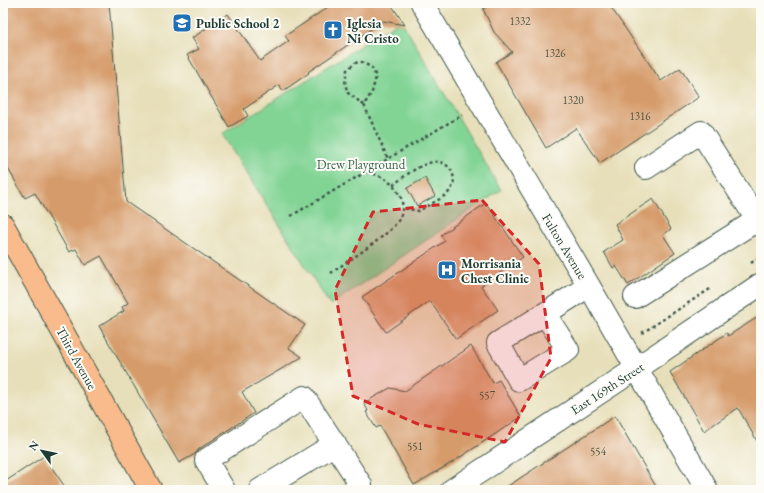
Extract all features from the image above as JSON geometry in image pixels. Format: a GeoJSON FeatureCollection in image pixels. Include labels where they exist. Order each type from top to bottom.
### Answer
{"type":"FeatureCollection","features":[{"type":"Feature","properties":{"kind":"main road","name":"Third Avenue"},"geometry":{"type":"LineString","coordinates":[[3,225],[151,490]]}},
{"type":"Feature","properties":{"kind":"street","name":"Fulton Avenue"},"geometry":{"type":"LineString","coordinates":[[422,3],[637,368],[707,490]]}},
{"type":"Feature","properties":{"kind":"street"},"geometry":{"type":"LineString","coordinates":[[635,297],[759,223],[701,132],[646,168]]}},
{"type":"Feature","properties":{"kind":"street","name":"East 169th Street"},"geometry":{"type":"LineString","coordinates":[[452,490],[761,284]]}},
{"type":"Feature","properties":{"kind":"street"},"geometry":{"type":"LineString","coordinates":[[545,314],[589,286]]}},
{"type":"Feature","properties":{"kind":"street"},"geometry":{"type":"LineString","coordinates":[[224,490],[206,460],[304,397],[361,485],[354,490]]}},
{"type":"Feature","properties":{"kind":"street"},"geometry":{"type":"LineString","coordinates":[[260,490],[335,444]]}},
{"type":"Feature","properties":{"kind":"path"},"geometry":{"type":"LineString","coordinates":[[364,105],[372,92],[376,78],[372,68],[362,62],[354,63],[347,70],[345,84],[348,93],[364,105],[388,159]]}},
{"type":"Feature","properties":{"kind":"path"},"geometry":{"type":"LineString","coordinates":[[291,216],[462,115]]}},
{"type":"Feature","properties":{"kind":"path"},"geometry":{"type":"LineString","coordinates":[[393,185],[410,172],[435,162],[441,162],[446,165],[454,176],[454,184],[448,193],[419,211],[402,208]]}},
{"type":"Feature","properties":{"kind":"path"},"geometry":{"type":"LineString","coordinates":[[331,273],[391,230],[400,218],[402,208],[400,195],[393,185],[379,175],[366,172]]}},
{"type":"Feature","properties":{"kind":"path"},"geometry":{"type":"LineString","coordinates":[[748,265],[761,256]]}},
{"type":"Feature","properties":{"kind":"path"},"geometry":{"type":"LineString","coordinates":[[641,334],[714,287]]}},
{"type":"Feature","properties":{"kind":"highlighted area"},"geometry":{"type":"Polygon","coordinates":[[[482,200],[539,264],[551,358],[505,442],[418,424],[353,396],[335,290],[373,212],[482,200]]]}},
{"type":"Feature","properties":{"kind":"green space","name":"Drew Playground"},"geometry":{"type":"Polygon","coordinates":[[[401,20],[501,190],[330,305],[222,134],[401,20]]]}},
{"type":"Feature","properties":{"kind":"building"},"geometry":{"type":"Polygon","coordinates":[[[3,3],[109,3],[126,202],[305,325],[289,348],[302,357],[242,392],[254,413],[199,449],[195,454],[179,463],[99,326],[124,311],[122,307],[128,303],[101,256],[85,265],[76,249],[69,252],[35,193],[25,198],[3,160],[3,3]]]}},
{"type":"Feature","properties":{"kind":"building"},"geometry":{"type":"Polygon","coordinates":[[[334,3],[390,3],[405,25],[383,21],[308,72],[309,73],[283,91],[279,85],[244,109],[248,116],[229,127],[187,55],[199,49],[192,38],[228,14],[260,61],[289,41],[285,36],[334,3]]]}},
{"type":"Feature","properties":{"kind":"building"},"geometry":{"type":"Polygon","coordinates":[[[492,3],[608,3],[661,81],[680,68],[699,97],[600,163],[576,128],[546,148],[496,62],[512,52],[494,32],[483,9],[492,3]]]}},
{"type":"Feature","properties":{"kind":"building"},"geometry":{"type":"Polygon","coordinates":[[[425,178],[435,196],[417,206],[407,188],[425,178]]]}},
{"type":"Feature","properties":{"kind":"building"},"geometry":{"type":"Polygon","coordinates":[[[653,199],[671,229],[663,235],[675,253],[628,285],[616,266],[613,268],[604,252],[623,240],[615,224],[653,199]]]}},
{"type":"Feature","properties":{"kind":"building","name":"Morrisania Chest Clinic"},"geometry":{"type":"Polygon","coordinates":[[[486,203],[523,257],[481,286],[498,310],[456,339],[430,301],[386,332],[362,297],[445,241],[441,235],[486,203]]]}},
{"type":"Feature","properties":{"kind":"building"},"geometry":{"type":"Polygon","coordinates":[[[761,315],[761,448],[738,408],[704,431],[670,372],[727,333],[728,336],[761,315]]]}},
{"type":"Feature","properties":{"kind":"building"},"geometry":{"type":"Polygon","coordinates":[[[471,346],[493,383],[499,380],[521,417],[453,462],[414,485],[380,426],[376,428],[366,412],[368,411],[364,403],[390,388],[405,391],[471,346]]]}},
{"type":"Feature","properties":{"kind":"building"},"geometry":{"type":"Polygon","coordinates":[[[615,416],[658,490],[502,490],[615,416]]]}},
{"type":"Feature","properties":{"kind":"building"},"geometry":{"type":"Polygon","coordinates":[[[44,456],[67,490],[3,490],[3,483],[44,456]]]}},
{"type":"Feature","properties":{"kind":"place","name":"Public School 2"},"geometry":{"type":"Point","coordinates":[182,23]}},
{"type":"Feature","properties":{"kind":"place","name":"Iglesia Ni Cristo"},"geometry":{"type":"Point","coordinates":[333,30]}},
{"type":"Feature","properties":{"kind":"place","name":"Morrisania Chest Clinic"},"geometry":{"type":"Point","coordinates":[447,270]}}]}
